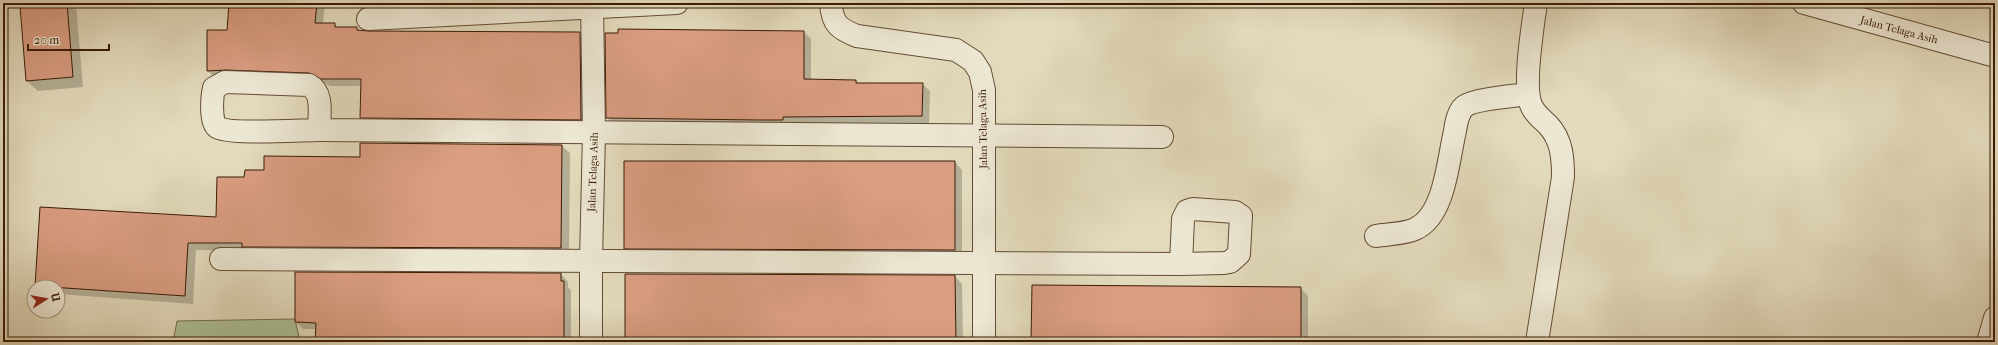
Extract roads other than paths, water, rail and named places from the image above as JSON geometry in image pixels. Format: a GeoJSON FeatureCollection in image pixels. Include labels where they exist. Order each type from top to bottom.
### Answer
{"type":"FeatureCollection","features":[{"type":"Feature","properties":{"kind":"street"},"geometry":{"type":"LineString","coordinates":[[368,20],[592,5],[677,3]]}},
{"type":"Feature","properties":{"kind":"street","name":"Jalan Telaga Asih"},"geometry":{"type":"LineString","coordinates":[[831,3],[831,13],[836,23],[844,30],[858,36],[956,50],[973,61],[980,72],[984,90],[984,342]]}},
{"type":"Feature","properties":{"kind":"street"},"geometry":{"type":"LineString","coordinates":[[1536,3],[1528,78],[1528,94],[1532,107],[1553,130],[1559,140],[1563,155],[1563,177],[1537,342]]}},
{"type":"Feature","properties":{"kind":"street","name":"Jalan Telaga Asih"},"geometry":{"type":"LineString","coordinates":[[1804,3],[1863,12],[1995,56]]}},
{"type":"Feature","properties":{"kind":"street","name":"Jalan Telaga Asih"},"geometry":{"type":"LineString","coordinates":[[591,342],[594,133],[592,5]]}},
{"type":"Feature","properties":{"kind":"street"},"geometry":{"type":"LineString","coordinates":[[319,130],[319,97],[317,91],[309,85],[225,82],[214,88],[212,94],[213,123],[217,128],[237,131],[319,130],[984,137],[1162,137]]}},
{"type":"Feature","properties":{"kind":"street"},"geometry":{"type":"LineString","coordinates":[[1376,236],[1414,230],[1425,224],[1436,210],[1441,195],[1455,128],[1460,114],[1465,106],[1475,102],[1528,94]]}},
{"type":"Feature","properties":{"kind":"street"},"geometry":{"type":"LineString","coordinates":[[221,259],[1181,264]]}},
{"type":"Feature","properties":{"kind":"street"},"geometry":{"type":"LineString","coordinates":[[1988,342],[1995,318]]}}]}
